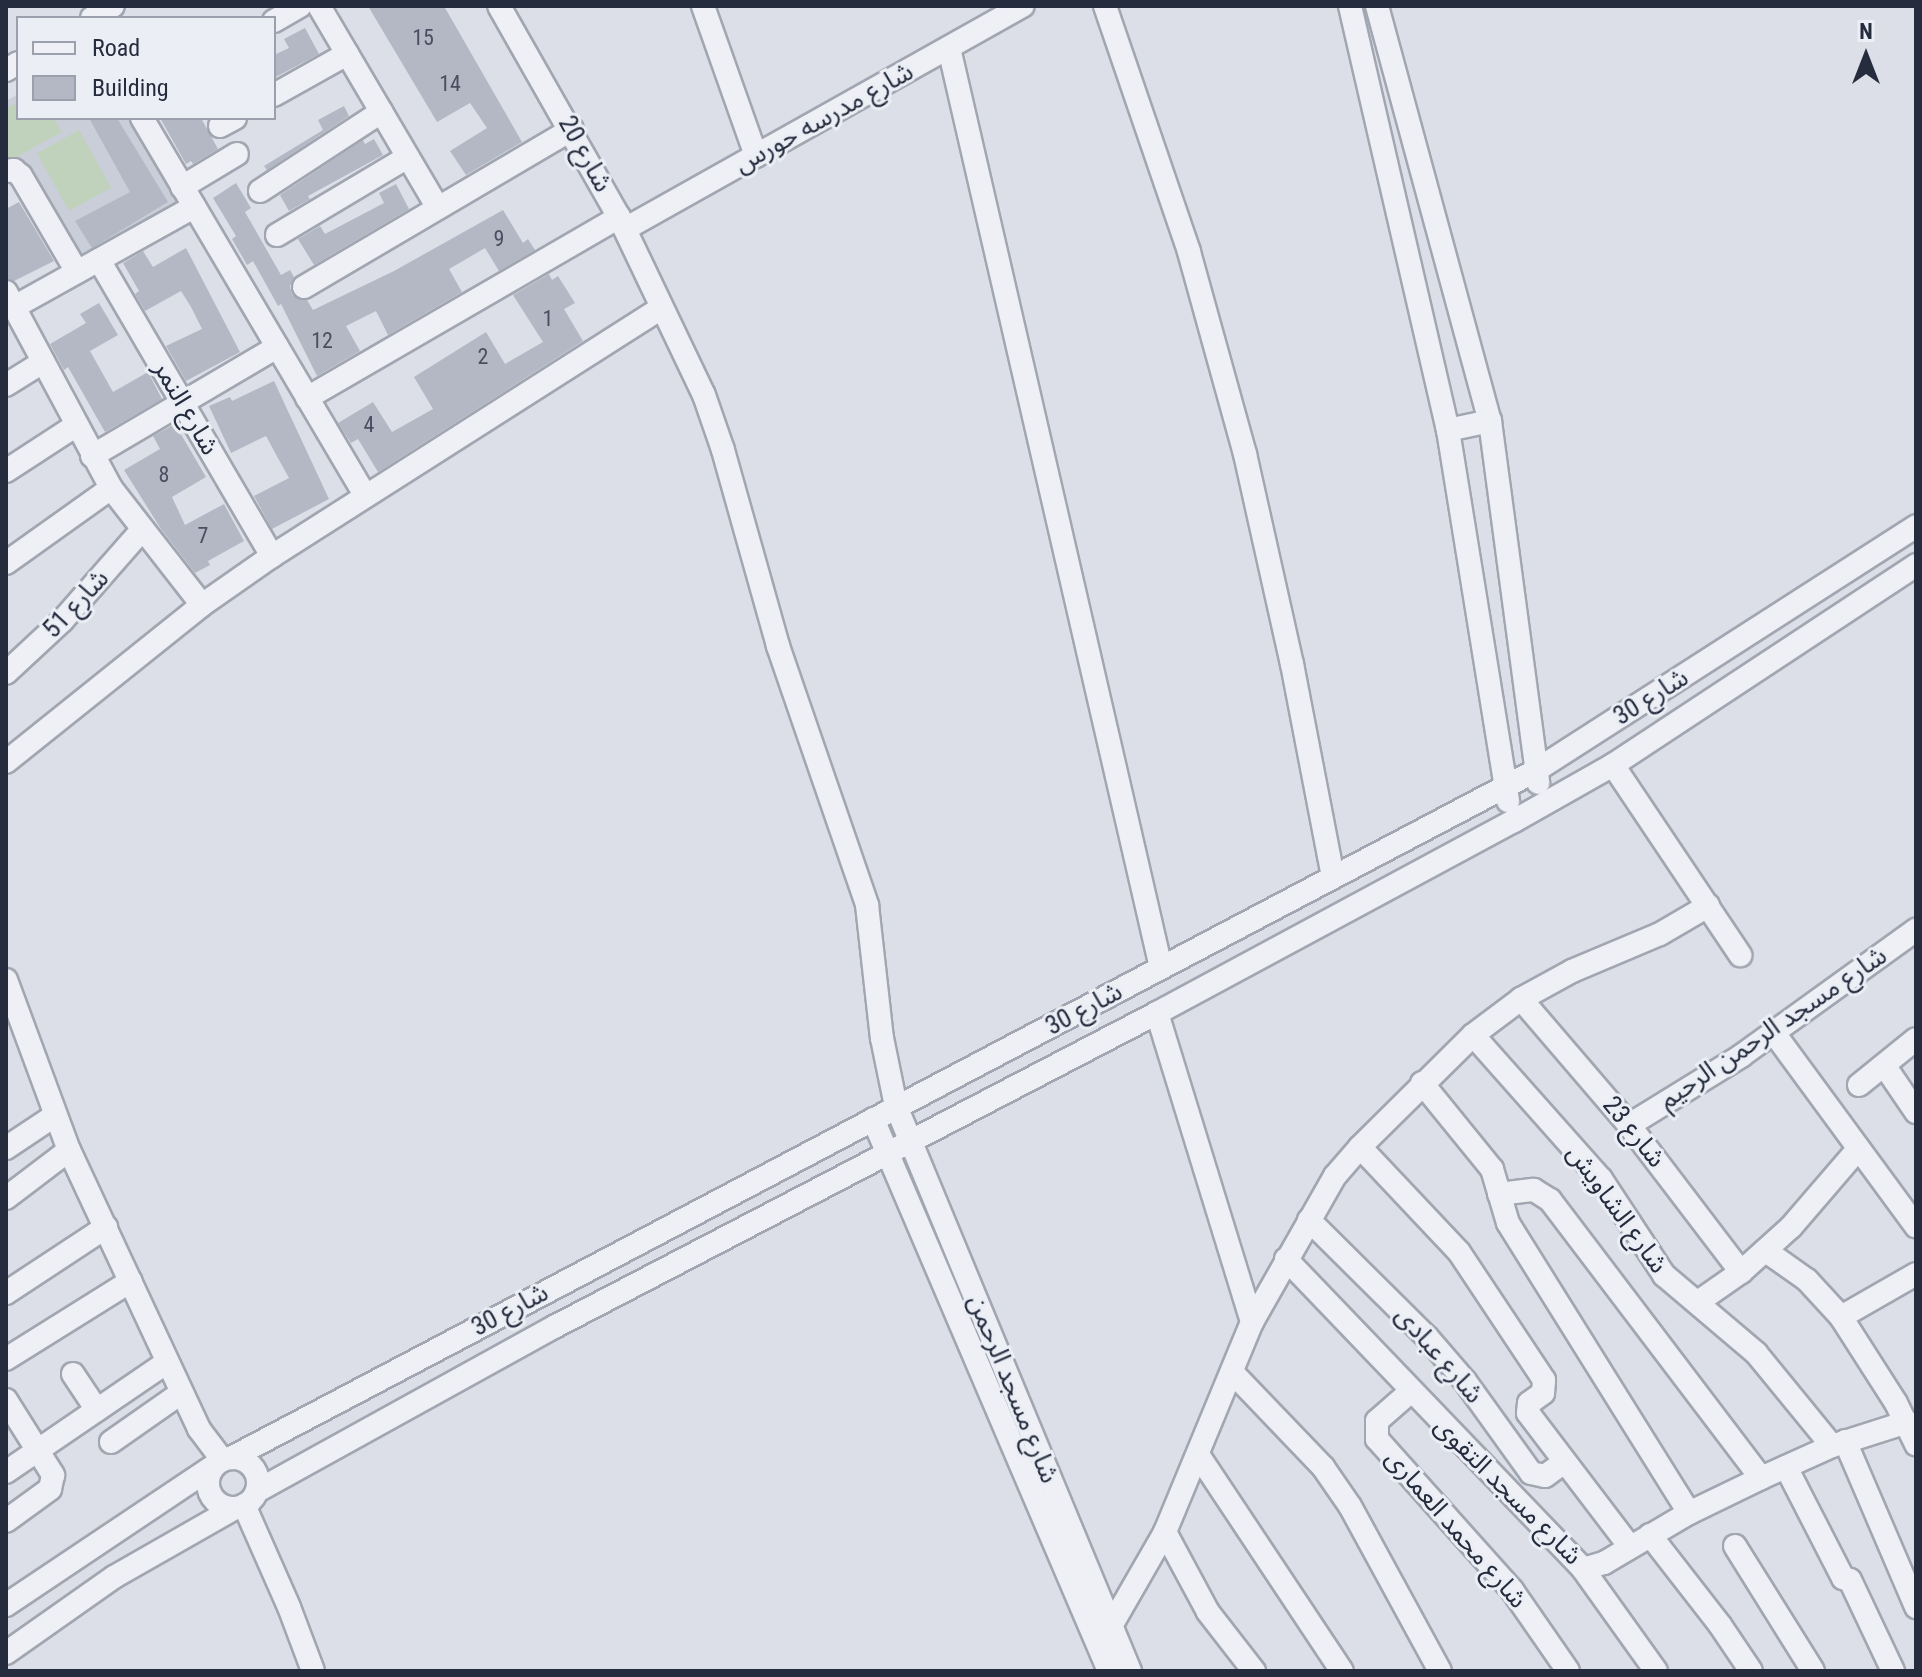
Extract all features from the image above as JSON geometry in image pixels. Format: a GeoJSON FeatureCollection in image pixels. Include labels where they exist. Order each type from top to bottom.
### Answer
{"type":"FeatureCollection","features":[{"type":"Feature","properties":{"kind":"street"},"geometry":{"type":"LineString","coordinates":[[96,16],[113,6]]}},
{"type":"Feature","properties":{"kind":"street"},"geometry":{"type":"LineString","coordinates":[[276,20],[300,6]]}},
{"type":"Feature","properties":{"kind":"street"},"geometry":{"type":"LineString","coordinates":[[319,6],[438,208]]}},
{"type":"Feature","properties":{"kind":"street","name":"شارع 20"},"geometry":{"type":"LineString","coordinates":[[499,6],[572,129],[622,223],[704,395],[778,646],[867,905],[882,1038],[896,1106]]}},
{"type":"Feature","properties":{"kind":"street"},"geometry":{"type":"LineString","coordinates":[[1105,6],[1189,252],[1245,454],[1292,664],[1333,877]]}},
{"type":"Feature","properties":{"kind":"street"},"geometry":{"type":"LineString","coordinates":[[1350,6],[1448,430],[1505,787],[1514,821]]}},
{"type":"Feature","properties":{"kind":"street"},"geometry":{"type":"LineString","coordinates":[[1377,6],[1490,421],[1535,771],[1543,804]]}},
{"type":"Feature","properties":{"kind":"street"},"geometry":{"type":"LineString","coordinates":[[709,8],[756,156]]}},
{"type":"Feature","properties":{"kind":"street","name":"شارع مدرسه حورس"},"geometry":{"type":"LineString","coordinates":[[307,398],[622,223],[756,156],[949,48],[1011,9]]}},
{"type":"Feature","properties":{"kind":"street"},"geometry":{"type":"LineString","coordinates":[[949,48],[1161,968]]}},
{"type":"Feature","properties":{"kind":"street"},"geometry":{"type":"LineString","coordinates":[[276,94],[347,54]]}},
{"type":"Feature","properties":{"kind":"street"},"geometry":{"type":"LineString","coordinates":[[260,191],[381,112]]}},
{"type":"Feature","properties":{"kind":"street"},"geometry":{"type":"LineString","coordinates":[[143,120],[365,495]]}},
{"type":"Feature","properties":{"kind":"street"},"geometry":{"type":"LineString","coordinates":[[304,287],[572,129]]}},
{"type":"Feature","properties":{"kind":"street"},"geometry":{"type":"LineString","coordinates":[[182,187],[237,154]]}},
{"type":"Feature","properties":{"kind":"street"},"geometry":{"type":"LineString","coordinates":[[277,235],[408,157]]}},
{"type":"Feature","properties":{"kind":"street"},"geometry":{"type":"LineString","coordinates":[[6,171],[14,170],[21,176],[77,272]]}},
{"type":"Feature","properties":{"kind":"street"},"geometry":{"type":"LineString","coordinates":[[194,207],[77,272],[11,299],[75,426],[111,488],[141,531],[202,605]]}},
{"type":"Feature","properties":{"kind":"street","name":"شارع النمر"},"geometry":{"type":"LineString","coordinates":[[99,260],[272,556]]}},
{"type":"Feature","properties":{"kind":"street"},"geometry":{"type":"LineString","coordinates":[[6,762],[202,605],[272,556],[661,308]]}},
{"type":"Feature","properties":{"kind":"street"},"geometry":{"type":"LineString","coordinates":[[92,456],[277,347]]}},
{"type":"Feature","properties":{"kind":"street"},"geometry":{"type":"LineString","coordinates":[[6,385],[43,362]]}},
{"type":"Feature","properties":{"kind":"street"},"geometry":{"type":"LineString","coordinates":[[1448,430],[1490,421]]}},
{"type":"Feature","properties":{"kind":"street"},"geometry":{"type":"LineString","coordinates":[[6,471],[75,426]]}},
{"type":"Feature","properties":{"kind":"street"},"geometry":{"type":"LineString","coordinates":[[6,563],[111,488]]}},
{"type":"Feature","properties":{"kind":"street"},"geometry":{"type":"LineString","coordinates":[[1909,530],[1916,566]]}},
{"type":"Feature","properties":{"kind":"street","name":"شارع 30"},"geometry":{"type":"LineString","coordinates":[[6,1605],[222,1461],[1535,771],[1909,530]]}},
{"type":"Feature","properties":{"kind":"street","name":"شارع 51"},"geometry":{"type":"LineString","coordinates":[[6,673],[62,621],[141,531]]}},
{"type":"Feature","properties":{"kind":"street","name":"شارع 30"},"geometry":{"type":"LineString","coordinates":[[6,1653],[114,1577],[556,1326],[1157,1013],[1613,765],[1916,566]]}},
{"type":"Feature","properties":{"kind":"street"},"geometry":{"type":"LineString","coordinates":[[1613,765],[1740,955]]}},
{"type":"Feature","properties":{"kind":"street"},"geometry":{"type":"LineString","coordinates":[[1111,1626],[1165,1532],[1252,1322],[1335,1176],[1422,1083],[1473,1035],[1521,999],[1572,971],[1660,934],[1708,906]]}},
{"type":"Feature","properties":{"kind":"street","name":"شارع مسجد الرحمن الرحيم"},"geometry":{"type":"LineString","coordinates":[[1629,1125],[1774,1033],[1916,930]]}},
{"type":"Feature","properties":{"kind":"street"},"geometry":{"type":"LineString","coordinates":[[6,980],[54,1116],[199,1429],[222,1461],[250,1464],[256,1472],[245,1501],[313,1671]]}},
{"type":"Feature","properties":{"kind":"street","name":"شارع 23"},"geometry":{"type":"LineString","coordinates":[[1521,999],[1629,1125],[1741,1272]]}},
{"type":"Feature","properties":{"kind":"street"},"geometry":{"type":"LineString","coordinates":[[1157,1013],[1252,1322]]}},
{"type":"Feature","properties":{"kind":"street"},"geometry":{"type":"LineString","coordinates":[[1074,1014],[1091,1047]]}},
{"type":"Feature","properties":{"kind":"street"},"geometry":{"type":"LineString","coordinates":[[1774,1033],[1916,1226]]}},
{"type":"Feature","properties":{"kind":"street","name":"شارع الشاويش"},"geometry":{"type":"LineString","coordinates":[[1473,1035],[1601,1179],[1664,1275],[1756,1353],[1838,1444],[1916,1607]]}},
{"type":"Feature","properties":{"kind":"street"},"geometry":{"type":"LineString","coordinates":[[1859,1085],[1916,1039]]}},
{"type":"Feature","properties":{"kind":"street"},"geometry":{"type":"LineString","coordinates":[[1884,1065],[1916,1112]]}},
{"type":"Feature","properties":{"kind":"street"},"geometry":{"type":"LineString","coordinates":[[1422,1083],[1492,1169],[1498,1180],[1508,1223],[1689,1513]]}},
{"type":"Feature","properties":{"kind":"street","name":"شارع مسجد الرحمن"},"geometry":{"type":"LineString","coordinates":[[896,1106],[1130,1671]]}},
{"type":"Feature","properties":{"kind":"street"},"geometry":{"type":"LineString","coordinates":[[6,1148],[54,1116]]}},
{"type":"Feature","properties":{"kind":"street","name":"شارع مسجد الرحمن"},"geometry":{"type":"LineString","coordinates":[[873,1119],[1109,1671]]}},
{"type":"Feature","properties":{"kind":"street"},"geometry":{"type":"LineString","coordinates":[[1360,1147],[1437,1225],[1459,1252],[1541,1374],[1543,1393],[1529,1403],[1527,1410],[1563,1463],[1712,1614],[1751,1671]]}},
{"type":"Feature","properties":{"kind":"street"},"geometry":{"type":"LineString","coordinates":[[1698,1302],[1766,1251],[1858,1149]]}},
{"type":"Feature","properties":{"kind":"street"},"geometry":{"type":"LineString","coordinates":[[6,1198],[69,1150]]}},
{"type":"Feature","properties":{"kind":"street"},"geometry":{"type":"LineString","coordinates":[[1499,1194],[1534,1190],[1550,1200],[1761,1478]]}},
{"type":"Feature","properties":{"kind":"street","name":"شارع عبادى"},"geometry":{"type":"LineString","coordinates":[[1309,1220],[1427,1337],[1465,1381],[1531,1473],[1545,1476],[1563,1463]]}},
{"type":"Feature","properties":{"kind":"street"},"geometry":{"type":"LineString","coordinates":[[6,1293],[106,1227]]}},
{"type":"Feature","properties":{"kind":"street"},"geometry":{"type":"LineString","coordinates":[[1766,1251],[1807,1280],[1841,1317],[1901,1412],[1916,1444]]}},
{"type":"Feature","properties":{"kind":"street","name":"شارع مسجد التقوى"},"geometry":{"type":"LineString","coordinates":[[1286,1259],[1410,1392],[1583,1569],[1592,1569],[1689,1513],[1901,1412],[1916,1391]]}},
{"type":"Feature","properties":{"kind":"street"},"geometry":{"type":"LineString","coordinates":[[1841,1317],[1916,1274]]}},
{"type":"Feature","properties":{"kind":"street"},"geometry":{"type":"LineString","coordinates":[[6,1359],[131,1281]]}},
{"type":"Feature","properties":{"kind":"street"},"geometry":{"type":"LineString","coordinates":[[6,1472],[45,1458],[97,1410],[167,1362]]}},
{"type":"Feature","properties":{"kind":"street"},"geometry":{"type":"LineString","coordinates":[[1232,1372],[1292,1431],[1323,1467],[1350,1506],[1440,1671]]}},
{"type":"Feature","properties":{"kind":"street"},"geometry":{"type":"LineString","coordinates":[[73,1374],[97,1410]]}},
{"type":"Feature","properties":{"kind":"street","name":"شارع محمد العمارى"},"geometry":{"type":"LineString","coordinates":[[1410,1392],[1377,1421],[1377,1439],[1512,1590],[1568,1671]]}},
{"type":"Feature","properties":{"kind":"street"},"geometry":{"type":"LineString","coordinates":[[111,1442],[181,1393]]}},
{"type":"Feature","properties":{"kind":"street"},"geometry":{"type":"LineString","coordinates":[[6,1400],[53,1475],[50,1489],[6,1521]]}},
{"type":"Feature","properties":{"kind":"street"},"geometry":{"type":"LineString","coordinates":[[1199,1456],[1342,1671]]}},
{"type":"Feature","properties":{"kind":"street"},"geometry":{"type":"LineString","coordinates":[[222,1461],[208,1484],[210,1494],[225,1507],[245,1501]]}},
{"type":"Feature","properties":{"kind":"street"},"geometry":{"type":"LineString","coordinates":[[1786,1467],[1843,1578],[1850,1580],[1893,1671]]}},
{"type":"Feature","properties":{"kind":"street"},"geometry":{"type":"LineString","coordinates":[[1165,1532],[1208,1612],[1254,1671]]}},
{"type":"Feature","properties":{"kind":"street"},"geometry":{"type":"LineString","coordinates":[[1735,1546],[1813,1671]]}},
{"type":"Feature","properties":{"kind":"street"},"geometry":{"type":"LineString","coordinates":[[1583,1569],[1656,1671]]}},
{"type":"Feature","properties":{"kind":"shaded area"},"geometry":{"type":"Polygon","coordinates":[[[16,95],[16,120],[142,120],[193,206],[78,270],[6,168],[6,101],[16,95]]]}},
{"type":"Feature","properties":{"kind":"green space"},"geometry":{"type":"Polygon","coordinates":[[[16,103],[16,120],[54,120],[62,132],[6,163],[6,109],[16,103]]]}},
{"type":"Feature","properties":{"kind":"green space"},"geometry":{"type":"Polygon","coordinates":[[[79,130],[111,188],[69,211],[37,153],[79,130]]]}},
{"type":"Feature","properties":{"kind":"building"},"geometry":{"type":"Polygon","coordinates":[[[368,6],[444,6],[522,142],[466,175],[450,151],[487,128],[470,103],[437,122],[368,6]]]}},
{"type":"Feature","properties":{"kind":"building"},"geometry":{"type":"Polygon","coordinates":[[[305,28],[319,54],[276,77],[276,54],[289,48],[284,39],[305,28]]]}},
{"type":"Feature","properties":{"kind":"building"},"geometry":{"type":"Polygon","coordinates":[[[344,106],[349,116],[267,170],[264,166],[323,130],[318,120],[344,106]]]}},
{"type":"Feature","properties":{"kind":"building"},"geometry":{"type":"Polygon","coordinates":[[[90,120],[118,120],[168,202],[92,248],[75,221],[130,192],[90,120]]]}},
{"type":"Feature","properties":{"kind":"building"},"geometry":{"type":"Polygon","coordinates":[[[161,120],[202,120],[218,149],[193,164],[191,161],[186,164],[161,120]]]}},
{"type":"Feature","properties":{"kind":"building"},"geometry":{"type":"Polygon","coordinates":[[[374,139],[383,155],[308,196],[310,199],[289,211],[280,195],[363,140],[365,144],[374,139]]]}},
{"type":"Feature","properties":{"kind":"building"},"geometry":{"type":"Polygon","coordinates":[[[236,183],[251,208],[245,212],[281,275],[290,270],[294,277],[290,286],[292,295],[307,300],[313,310],[394,271],[503,210],[523,243],[528,239],[535,250],[499,271],[485,248],[449,269],[462,292],[388,335],[376,311],[346,326],[360,351],[317,376],[281,304],[278,306],[253,261],[247,265],[232,239],[236,236],[213,198],[236,183]]]}},
{"type":"Feature","properties":{"kind":"building"},"geometry":{"type":"Polygon","coordinates":[[[396,184],[409,209],[314,265],[298,239],[320,226],[325,234],[384,203],[379,193],[396,184]]]}},
{"type":"Feature","properties":{"kind":"building"},"geometry":{"type":"Polygon","coordinates":[[[19,202],[54,261],[14,281],[6,278],[6,209],[19,202]]]}},
{"type":"Feature","properties":{"kind":"building"},"geometry":{"type":"Polygon","coordinates":[[[186,248],[240,352],[186,381],[166,346],[202,329],[191,307],[181,291],[145,311],[135,294],[139,291],[123,263],[143,251],[153,267],[186,248]]]}},
{"type":"Feature","properties":{"kind":"building"},"geometry":{"type":"Polygon","coordinates":[[[549,274],[552,280],[558,276],[575,303],[564,309],[583,341],[378,472],[358,439],[351,443],[338,423],[373,402],[392,432],[433,409],[414,377],[486,332],[505,364],[543,342],[513,295],[549,274]]]}},
{"type":"Feature","properties":{"kind":"building"},"geometry":{"type":"Polygon","coordinates":[[[99,303],[118,335],[90,351],[113,392],[148,372],[162,399],[105,432],[68,367],[64,370],[50,344],[86,323],[80,314],[99,303]]]}},
{"type":"Feature","properties":{"kind":"building"},"geometry":{"type":"Polygon","coordinates":[[[274,381],[329,499],[272,529],[254,496],[289,478],[266,436],[231,453],[209,406],[230,397],[232,401],[274,381]]]}},
{"type":"Feature","properties":{"kind":"building"},"geometry":{"type":"Polygon","coordinates":[[[175,424],[206,477],[172,497],[185,525],[224,504],[244,541],[208,561],[210,565],[195,573],[161,529],[124,470],[160,449],[153,436],[175,424]]]}}]}
